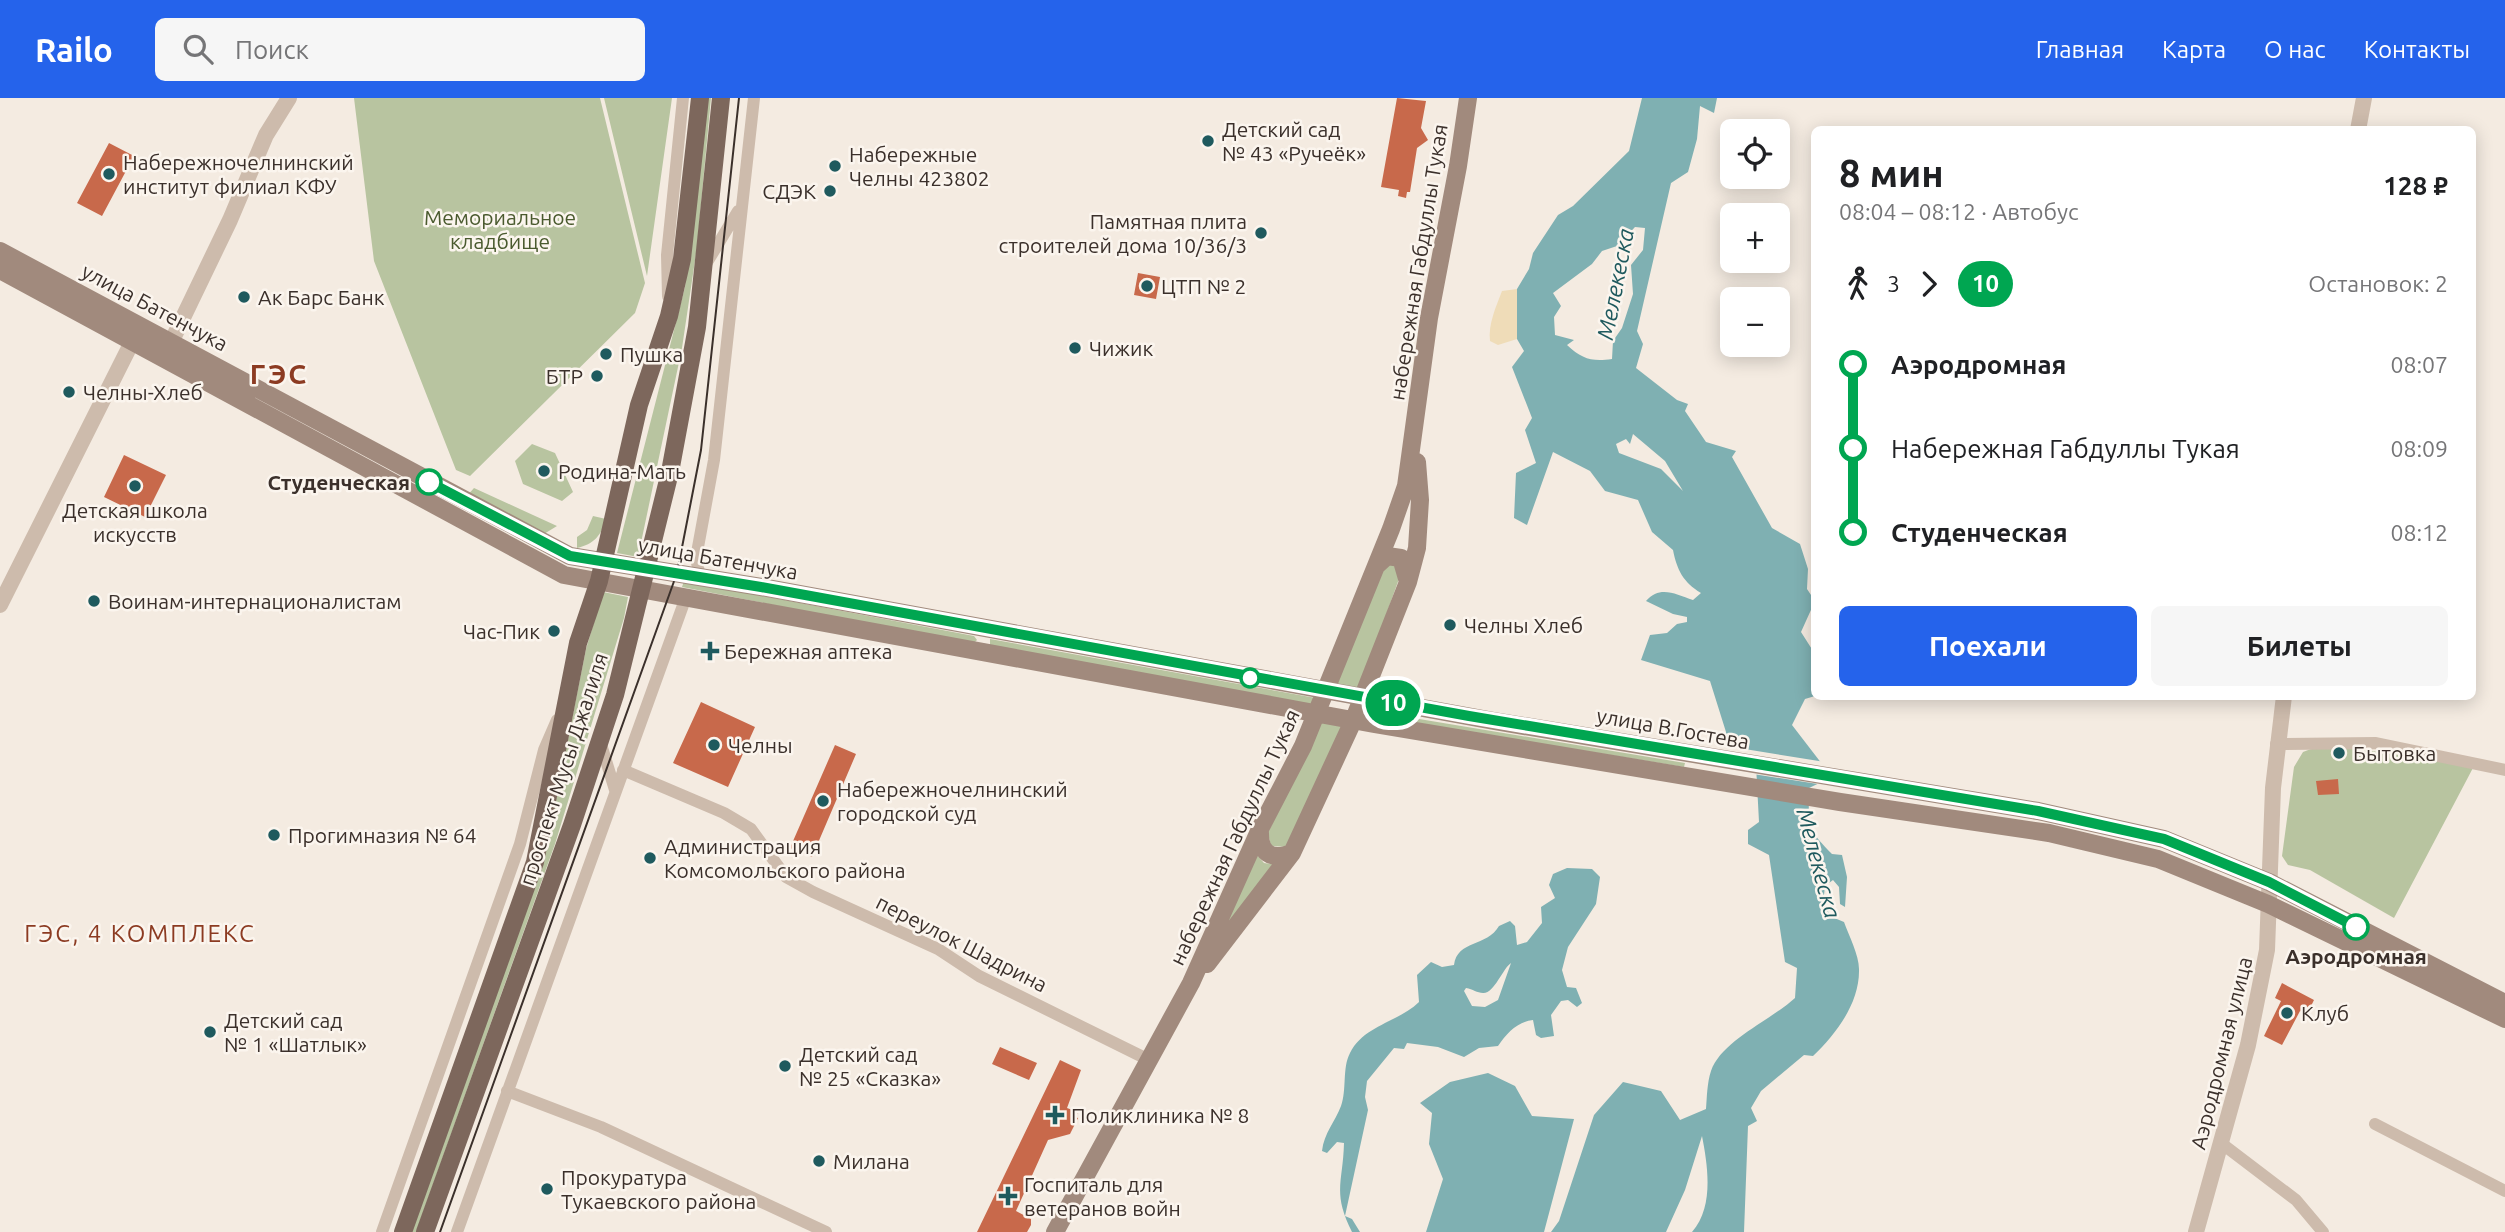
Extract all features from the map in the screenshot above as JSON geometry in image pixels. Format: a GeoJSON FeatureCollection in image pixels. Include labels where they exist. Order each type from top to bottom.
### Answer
{"type":"FeatureCollection","features":[{"type":"Feature","properties":{"kind":"main road","name":"проспект Мусы Джалиля"},"geometry":{"type":"LineString","coordinates":[[403,1232],[535,862],[578,643],[599,581],[639,405],[669,316],[682,259],[700,98]]}},
{"type":"Feature","properties":{"kind":"main road","name":"проспект Мусы Джалиля"},"geometry":{"type":"LineString","coordinates":[[425,1232],[615,695],[672,459],[697,327],[721,98]]}},
{"type":"Feature","properties":{"kind":"main road","name":"набережная Габдуллы Тукая"},"geometry":{"type":"LineString","coordinates":[[1055,1232],[1191,983],[1260,829],[1317,713],[1406,486],[1429,318],[1468,98]]}},
{"type":"Feature","properties":{"kind":"main road","name":"улица Батенчука"},"geometry":{"type":"LineString","coordinates":[[0,251],[172,341],[564,575],[1374,724],[1840,802],[2049,833],[2158,859],[2268,904]]}},
{"type":"Feature","properties":{"kind":"main road","name":"улица Батенчука"},"geometry":{"type":"LineString","coordinates":[[0,270],[163,358],[387,470],[558,550],[604,562],[700,577],[1494,721]]}},
{"type":"Feature","properties":{"kind":"main road","name":"набережная Габдуллы Тукая"},"geometry":{"type":"LineString","coordinates":[[1191,983],[1292,853],[1354,719],[1408,582],[1419,533],[1420,500],[1414,434]]}},
{"type":"Feature","properties":{"kind":"main road"},"geometry":{"type":"LineString","coordinates":[[1376,566],[1387,556],[1401,558],[1408,582]]}},
{"type":"Feature","properties":{"kind":"main road"},"geometry":{"type":"LineString","coordinates":[[971,650],[979,648],[984,642],[977,628]]}},
{"type":"Feature","properties":{"kind":"main road","name":"улица В.Гостева"},"geometry":{"type":"LineString","coordinates":[[1494,721],[2038,811],[2164,839],[2269,882],[2505,1003]]}},
{"type":"Feature","properties":{"kind":"main road"},"geometry":{"type":"LineString","coordinates":[[1260,829],[1259,845],[1265,853],[1273,857],[1292,853]]}},
{"type":"Feature","properties":{"kind":"main road"},"geometry":{"type":"LineString","coordinates":[[2268,904],[2505,1019]]}},
{"type":"Feature","properties":{"kind":"street"},"geometry":{"type":"LineString","coordinates":[[163,358],[230,220],[266,135],[289,98]]}},
{"type":"Feature","properties":{"kind":"street"},"geometry":{"type":"LineString","coordinates":[[669,316],[667,255],[683,98]]}},
{"type":"Feature","properties":{"kind":"street"},"geometry":{"type":"LineString","coordinates":[[700,577],[696,558],[714,460],[754,98]]}},
{"type":"Feature","properties":{"kind":"street"},"geometry":{"type":"LineString","coordinates":[[2359,126],[2364,98]]}},
{"type":"Feature","properties":{"kind":"street"},"geometry":{"type":"LineString","coordinates":[[702,271],[742,201]]}},
{"type":"Feature","properties":{"kind":"street"},"geometry":{"type":"LineString","coordinates":[[0,606],[140,325]]}},
{"type":"Feature","properties":{"kind":"street"},"geometry":{"type":"LineString","coordinates":[[457,1232],[686,597]]}},
{"type":"Feature","properties":{"kind":"street","name":"Аэродромная улица"},"geometry":{"type":"LineString","coordinates":[[2196,1232],[2248,1045],[2267,950],[2276,744],[2283,700]]}},
{"type":"Feature","properties":{"kind":"street"},"geometry":{"type":"LineString","coordinates":[[383,1232],[520,844],[544,750],[565,704]]}},
{"type":"Feature","properties":{"kind":"street"},"geometry":{"type":"LineString","coordinates":[[600,741],[615,790]]}},
{"type":"Feature","properties":{"kind":"street"},"geometry":{"type":"LineString","coordinates":[[2276,744],[2376,743],[2505,770]]}},
{"type":"Feature","properties":{"kind":"street","name":"переулок Шадрина"},"geometry":{"type":"LineString","coordinates":[[623,770],[724,813],[751,829],[786,877],[813,892],[938,949],[979,976],[1149,1060]]}},
{"type":"Feature","properties":{"kind":"street"},"geometry":{"type":"LineString","coordinates":[[508,1091],[601,1127],[826,1232]]}},
{"type":"Feature","properties":{"kind":"street"},"geometry":{"type":"LineString","coordinates":[[2375,1124],[2505,1191]]}},
{"type":"Feature","properties":{"kind":"street"},"geometry":{"type":"LineString","coordinates":[[2221,1143],[2296,1200],[2323,1232]]}},
{"type":"Feature","properties":{"kind":"green space","name":"Мемориальное кладбище"},"geometry":{"type":"Polygon","coordinates":[[[354,98],[600,98],[645,283],[635,313],[470,476],[456,470],[374,261],[354,98]]]}},
{"type":"Feature","properties":{"kind":"green space"},"geometry":{"type":"Polygon","coordinates":[[[604,98],[672,98],[647,276],[604,98]]]}},
{"type":"Feature","properties":{"kind":"green space"},"geometry":{"type":"Polygon","coordinates":[[[707,98],[711,98],[697,247],[682,348],[638,557],[617,553],[685,287],[707,98]]]}},
{"type":"Feature","properties":{"kind":"green space"},"geometry":{"type":"Polygon","coordinates":[[[532,444],[555,453],[573,492],[562,501],[523,484],[515,461],[532,444]]]}},
{"type":"Feature","properties":{"kind":"green space"},"geometry":{"type":"Polygon","coordinates":[[[474,488],[557,526],[539,537],[466,497],[474,488]]]}},
{"type":"Feature","properties":{"kind":"green space"},"geometry":{"type":"Polygon","coordinates":[[[593,516],[606,519],[602,530],[592,542],[577,548],[577,537],[587,530],[593,516]]]}},
{"type":"Feature","properties":{"kind":"green space"},"geometry":{"type":"Polygon","coordinates":[[[1383,565],[1394,565],[1400,576],[1358,693],[1334,687],[1383,565]]]}},
{"type":"Feature","properties":{"kind":"green space"},"geometry":{"type":"Polygon","coordinates":[[[684,581],[974,636],[977,640],[973,644],[682,587],[684,581]]]}},
{"type":"Feature","properties":{"kind":"green space"},"geometry":{"type":"Polygon","coordinates":[[[603,592],[628,597],[624,618],[555,844],[416,1232],[411,1232],[544,859],[586,649],[603,592]]]}},
{"type":"Feature","properties":{"kind":"green space"},"geometry":{"type":"Polygon","coordinates":[[[990,639],[1316,698],[1313,705],[990,645],[990,639]]]}},
{"type":"Feature","properties":{"kind":"green space"},"geometry":{"type":"Polygon","coordinates":[[[1366,707],[1377,712],[1685,763],[1684,767],[1362,715],[1366,707]]]}},
{"type":"Feature","properties":{"kind":"green space"},"geometry":{"type":"Polygon","coordinates":[[[1320,721],[1344,725],[1288,847],[1271,846],[1268,833],[1320,721]]]}},
{"type":"Feature","properties":{"kind":"green space"},"geometry":{"type":"Polygon","coordinates":[[[2324,744],[2474,766],[2394,918],[2310,870],[2288,865],[2282,856],[2294,767],[2303,752],[2324,744]]]}},
{"type":"Feature","properties":{"kind":"green space"},"geometry":{"type":"Polygon","coordinates":[[[1256,854],[1264,863],[1278,865],[1229,923],[1225,920],[1256,854]]]}},
{"type":"Feature","properties":{"kind":"sand"},"geometry":{"type":"Polygon","coordinates":[[[1517,289],[1517,339],[1498,345],[1490,341],[1495,309],[1502,291],[1517,289]]]}},
{"type":"Feature","properties":{"kind":"water","name":"Мелекеска"},"geometry":{"type":"Polygon","coordinates":[[[1642,98],[1717,98],[1714,113],[1700,106],[1697,139],[1688,172],[1671,183],[1637,331],[1643,344],[1636,368],[1677,400],[1688,404],[1685,411],[1706,442],[1736,451],[1732,457],[1772,528],[1800,544],[1808,569],[1807,589],[1811,595],[1811,610],[1801,632],[1811,648],[1811,697],[1805,699],[1792,725],[1832,777],[1809,788],[1810,825],[1817,838],[1832,854],[1842,855],[1847,877],[1845,907],[1840,904],[1839,887],[1833,880],[1825,886],[1823,904],[1832,917],[1844,922],[1859,964],[1855,994],[1838,1028],[1813,1056],[1804,1055],[1761,1091],[1751,1108],[1757,1121],[1748,1126],[1744,1232],[1692,1232],[1704,1211],[1708,1186],[1702,1136],[1685,1190],[1666,1232],[1551,1232],[1559,1221],[1594,1115],[1623,1082],[1661,1091],[1680,1120],[1706,1109],[1711,1071],[1717,1060],[1736,1040],[1795,998],[1797,968],[1785,962],[1769,855],[1748,844],[1748,830],[1759,822],[1756,765],[1721,763],[1726,732],[1710,681],[1641,660],[1650,635],[1667,633],[1677,624],[1687,622],[1687,617],[1673,614],[1646,601],[1662,592],[1693,600],[1701,593],[1682,575],[1673,550],[1652,532],[1638,500],[1605,491],[1590,471],[1553,452],[1527,525],[1514,518],[1516,473],[1536,463],[1525,430],[1532,418],[1512,367],[1524,351],[1517,339],[1517,289],[1529,269],[1533,253],[1558,215],[1573,206],[1629,151],[1642,98]],[[1635,227],[1617,246],[1602,251],[1592,264],[1553,293],[1561,306],[1554,317],[1555,335],[1574,340],[1567,345],[1578,354],[1599,360],[1612,359],[1613,341],[1622,328],[1633,294],[1631,265],[1643,250],[1645,228],[1635,227]],[[1633,434],[1630,444],[1626,439],[1616,444],[1619,453],[1661,469],[1683,491],[1665,461],[1633,434]]]}},
{"type":"Feature","properties":{"kind":"water"},"geometry":{"type":"Polygon","coordinates":[[[1567,868],[1592,869],[1600,877],[1596,904],[1568,947],[1562,970],[1567,987],[1576,988],[1582,1003],[1577,1007],[1568,1000],[1561,1001],[1551,1015],[1554,1036],[1541,1038],[1536,1035],[1533,1020],[1513,1029],[1498,1046],[1479,1048],[1464,1057],[1438,1047],[1407,1043],[1404,1049],[1394,1048],[1367,1081],[1365,1097],[1368,1110],[1345,1216],[1340,1197],[1344,1143],[1337,1142],[1327,1153],[1322,1151],[1327,1133],[1341,1106],[1348,1059],[1356,1044],[1373,1030],[1419,1002],[1417,975],[1431,962],[1442,967],[1454,965],[1456,957],[1466,947],[1494,933],[1499,926],[1510,921],[1515,926],[1517,945],[1527,942],[1542,923],[1541,907],[1555,898],[1549,885],[1553,874],[1567,868]],[[1511,963],[1487,992],[1481,993],[1466,988],[1464,991],[1472,1006],[1485,1007],[1498,1000],[1511,963]]]}},
{"type":"Feature","properties":{"kind":"water"},"geometry":{"type":"Polygon","coordinates":[[[1488,1073],[1515,1086],[1532,1116],[1574,1119],[1544,1232],[1426,1232],[1443,1179],[1429,1144],[1432,1113],[1420,1103],[1450,1082],[1488,1073]]]}},
{"type":"Feature","properties":{"kind":"water"},"geometry":{"type":"Polygon","coordinates":[[[1345,1216],[1352,1219],[1360,1232],[1352,1232],[1345,1216]]]}},
{"type":"Feature","properties":{"kind":"pier"},"geometry":{"type":"Polygon","coordinates":[[[1720,745],[1825,762],[1835,775],[1834,780],[1824,785],[1753,774],[1752,768],[1718,763],[1720,745]]]}},
{"type":"Feature","properties":{"kind":"building"},"geometry":{"type":"Polygon","coordinates":[[[1397,98],[1426,101],[1421,128],[1428,140],[1417,148],[1410,192],[1407,192],[1406,198],[1398,196],[1399,190],[1381,187],[1397,98]]]}},
{"type":"Feature","properties":{"kind":"building","name":"Набережночелнинский институт филиал КФУ"},"geometry":{"type":"Polygon","coordinates":[[[109,143],[134,156],[102,216],[77,203],[109,143]]]}},
{"type":"Feature","properties":{"kind":"building","name":"ЦТП № 2"},"geometry":{"type":"Polygon","coordinates":[[[1138,273],[1160,277],[1156,299],[1134,295],[1138,273]]]}},
{"type":"Feature","properties":{"kind":"building","name":"Детская школа искусств"},"geometry":{"type":"Polygon","coordinates":[[[124,455],[166,475],[145,517],[104,497],[124,455]]]}},
{"type":"Feature","properties":{"kind":"building","name":"Челны"},"geometry":{"type":"Polygon","coordinates":[[[701,702],[755,727],[728,787],[673,763],[701,702]]]}},
{"type":"Feature","properties":{"kind":"building","name":"Набережночелнинский городской суд"},"geometry":{"type":"Polygon","coordinates":[[[835,745],[856,754],[812,857],[790,848],[835,745]]]}},
{"type":"Feature","properties":{"kind":"building"},"geometry":{"type":"Polygon","coordinates":[[[2338,779],[2339,794],[2318,795],[2316,781],[2338,779]]]}},
{"type":"Feature","properties":{"kind":"building","name":"Клуб"},"geometry":{"type":"Polygon","coordinates":[[[2282,983],[2314,1000],[2307,1014],[2300,1011],[2282,1045],[2264,1036],[2281,1001],[2275,998],[2282,983]]]}},
{"type":"Feature","properties":{"kind":"building"},"geometry":{"type":"Polygon","coordinates":[[[1000,1047],[1037,1063],[1029,1080],[992,1064],[1000,1047]]]}},
{"type":"Feature","properties":{"kind":"building"},"geometry":{"type":"Polygon","coordinates":[[[1060,1060],[1081,1070],[1067,1108],[1078,1112],[1075,1117],[1078,1118],[1070,1134],[1048,1140],[1016,1211],[1031,1219],[1031,1225],[1027,1232],[977,1232],[1060,1060]]]}},
{"type":"Feature","properties":{"kind":"tram line"},"geometry":{"type":"LineString","coordinates":[[440,1232],[677,573],[701,450],[739,98]]}},
{"type":"Feature","properties":{"kind":"bus line","name":"10"},"geometry":{"type":"LineString","coordinates":[[429,482],[570,556],[761,587],[1381,701],[2038,811],[2164,839],[2269,882],[2356,927]]}},
{"type":"Feature","properties":{"kind":"place","name":"Детский сад № 43 «Ручеёк»"},"geometry":{"type":"Point","coordinates":[1208,141]}},
{"type":"Feature","properties":{"kind":"place","name":"Набережные Челны 423802"},"geometry":{"type":"Point","coordinates":[835,166]}},
{"type":"Feature","properties":{"kind":"place","name":"Набережночелнинский институт филиал КФУ"},"geometry":{"type":"Point","coordinates":[109,174]}},
{"type":"Feature","properties":{"kind":"place","name":"СДЭК"},"geometry":{"type":"Point","coordinates":[830,191]}},
{"type":"Feature","properties":{"kind":"place","name":"Памятная плита строителей дома 10/36/3"},"geometry":{"type":"Point","coordinates":[1261,233]}},
{"type":"Feature","properties":{"kind":"place","name":"ЦТП № 2"},"geometry":{"type":"Point","coordinates":[1147,286]}},
{"type":"Feature","properties":{"kind":"place","name":"Ак Барс Банк"},"geometry":{"type":"Point","coordinates":[244,297]}},
{"type":"Feature","properties":{"kind":"place","name":"Чижик"},"geometry":{"type":"Point","coordinates":[1075,348]}},
{"type":"Feature","properties":{"kind":"place","name":"Пушка"},"geometry":{"type":"Point","coordinates":[606,354]}},
{"type":"Feature","properties":{"kind":"place","name":"БТР"},"geometry":{"type":"Point","coordinates":[597,376]}},
{"type":"Feature","properties":{"kind":"place","name":"Челны-Хлеб"},"geometry":{"type":"Point","coordinates":[69,392]}},
{"type":"Feature","properties":{"kind":"place","name":"Родина-Мать"},"geometry":{"type":"Point","coordinates":[544,471]}},
{"type":"Feature","properties":{"kind":"place","name":"Студенческая"},"geometry":{"type":"Point","coordinates":[429,482]}},
{"type":"Feature","properties":{"kind":"place","name":"Детская школа искусств"},"geometry":{"type":"Point","coordinates":[135,486]}},
{"type":"Feature","properties":{"kind":"place","name":"Воинам-интернационалистам"},"geometry":{"type":"Point","coordinates":[94,601]}},
{"type":"Feature","properties":{"kind":"place","name":"Челны Хлеб"},"geometry":{"type":"Point","coordinates":[1450,625]}},
{"type":"Feature","properties":{"kind":"place","name":"Час-Пик"},"geometry":{"type":"Point","coordinates":[554,631]}},
{"type":"Feature","properties":{"kind":"place","name":"Бережная аптека"},"geometry":{"type":"Point","coordinates":[710,651]}},
{"type":"Feature","properties":{"kind":"place","name":"Челны"},"geometry":{"type":"Point","coordinates":[714,745]}},
{"type":"Feature","properties":{"kind":"place","name":"Бытовка"},"geometry":{"type":"Point","coordinates":[2339,753]}},
{"type":"Feature","properties":{"kind":"place","name":"Набережночелнинский городской суд"},"geometry":{"type":"Point","coordinates":[823,801]}},
{"type":"Feature","properties":{"kind":"place","name":"Прогимназия № 64"},"geometry":{"type":"Point","coordinates":[274,835]}},
{"type":"Feature","properties":{"kind":"place","name":"Администрация Комсомольского района"},"geometry":{"type":"Point","coordinates":[650,858]}},
{"type":"Feature","properties":{"kind":"place","name":"Аэродромная"},"geometry":{"type":"Point","coordinates":[2356,927]}},
{"type":"Feature","properties":{"kind":"place","name":"Клуб"},"geometry":{"type":"Point","coordinates":[2287,1013]}},
{"type":"Feature","properties":{"kind":"place","name":"Детский сад № 1 «Шатлык»"},"geometry":{"type":"Point","coordinates":[210,1032]}},
{"type":"Feature","properties":{"kind":"place","name":"Детский сад № 25 «Сказка»"},"geometry":{"type":"Point","coordinates":[785,1066]}},
{"type":"Feature","properties":{"kind":"place","name":"Поликлиника № 8"},"geometry":{"type":"Point","coordinates":[1055,1115]}},
{"type":"Feature","properties":{"kind":"place","name":"Милана"},"geometry":{"type":"Point","coordinates":[819,1161]}},
{"type":"Feature","properties":{"kind":"place","name":"Прокуратура Тукаевского района"},"geometry":{"type":"Point","coordinates":[547,1189]}},
{"type":"Feature","properties":{"kind":"place","name":"Госпиталь для ветеранов войн"},"geometry":{"type":"Point","coordinates":[1008,1196]}},
{"type":"Feature","properties":{"kind":"district","name":"ГЭС"},"geometry":{"type":"Point","coordinates":[279,373]}},
{"type":"Feature","properties":{"kind":"district","name":"ГЭС, 4 КОМПЛЕКС"},"geometry":{"type":"Point","coordinates":[140,933]}}]}
